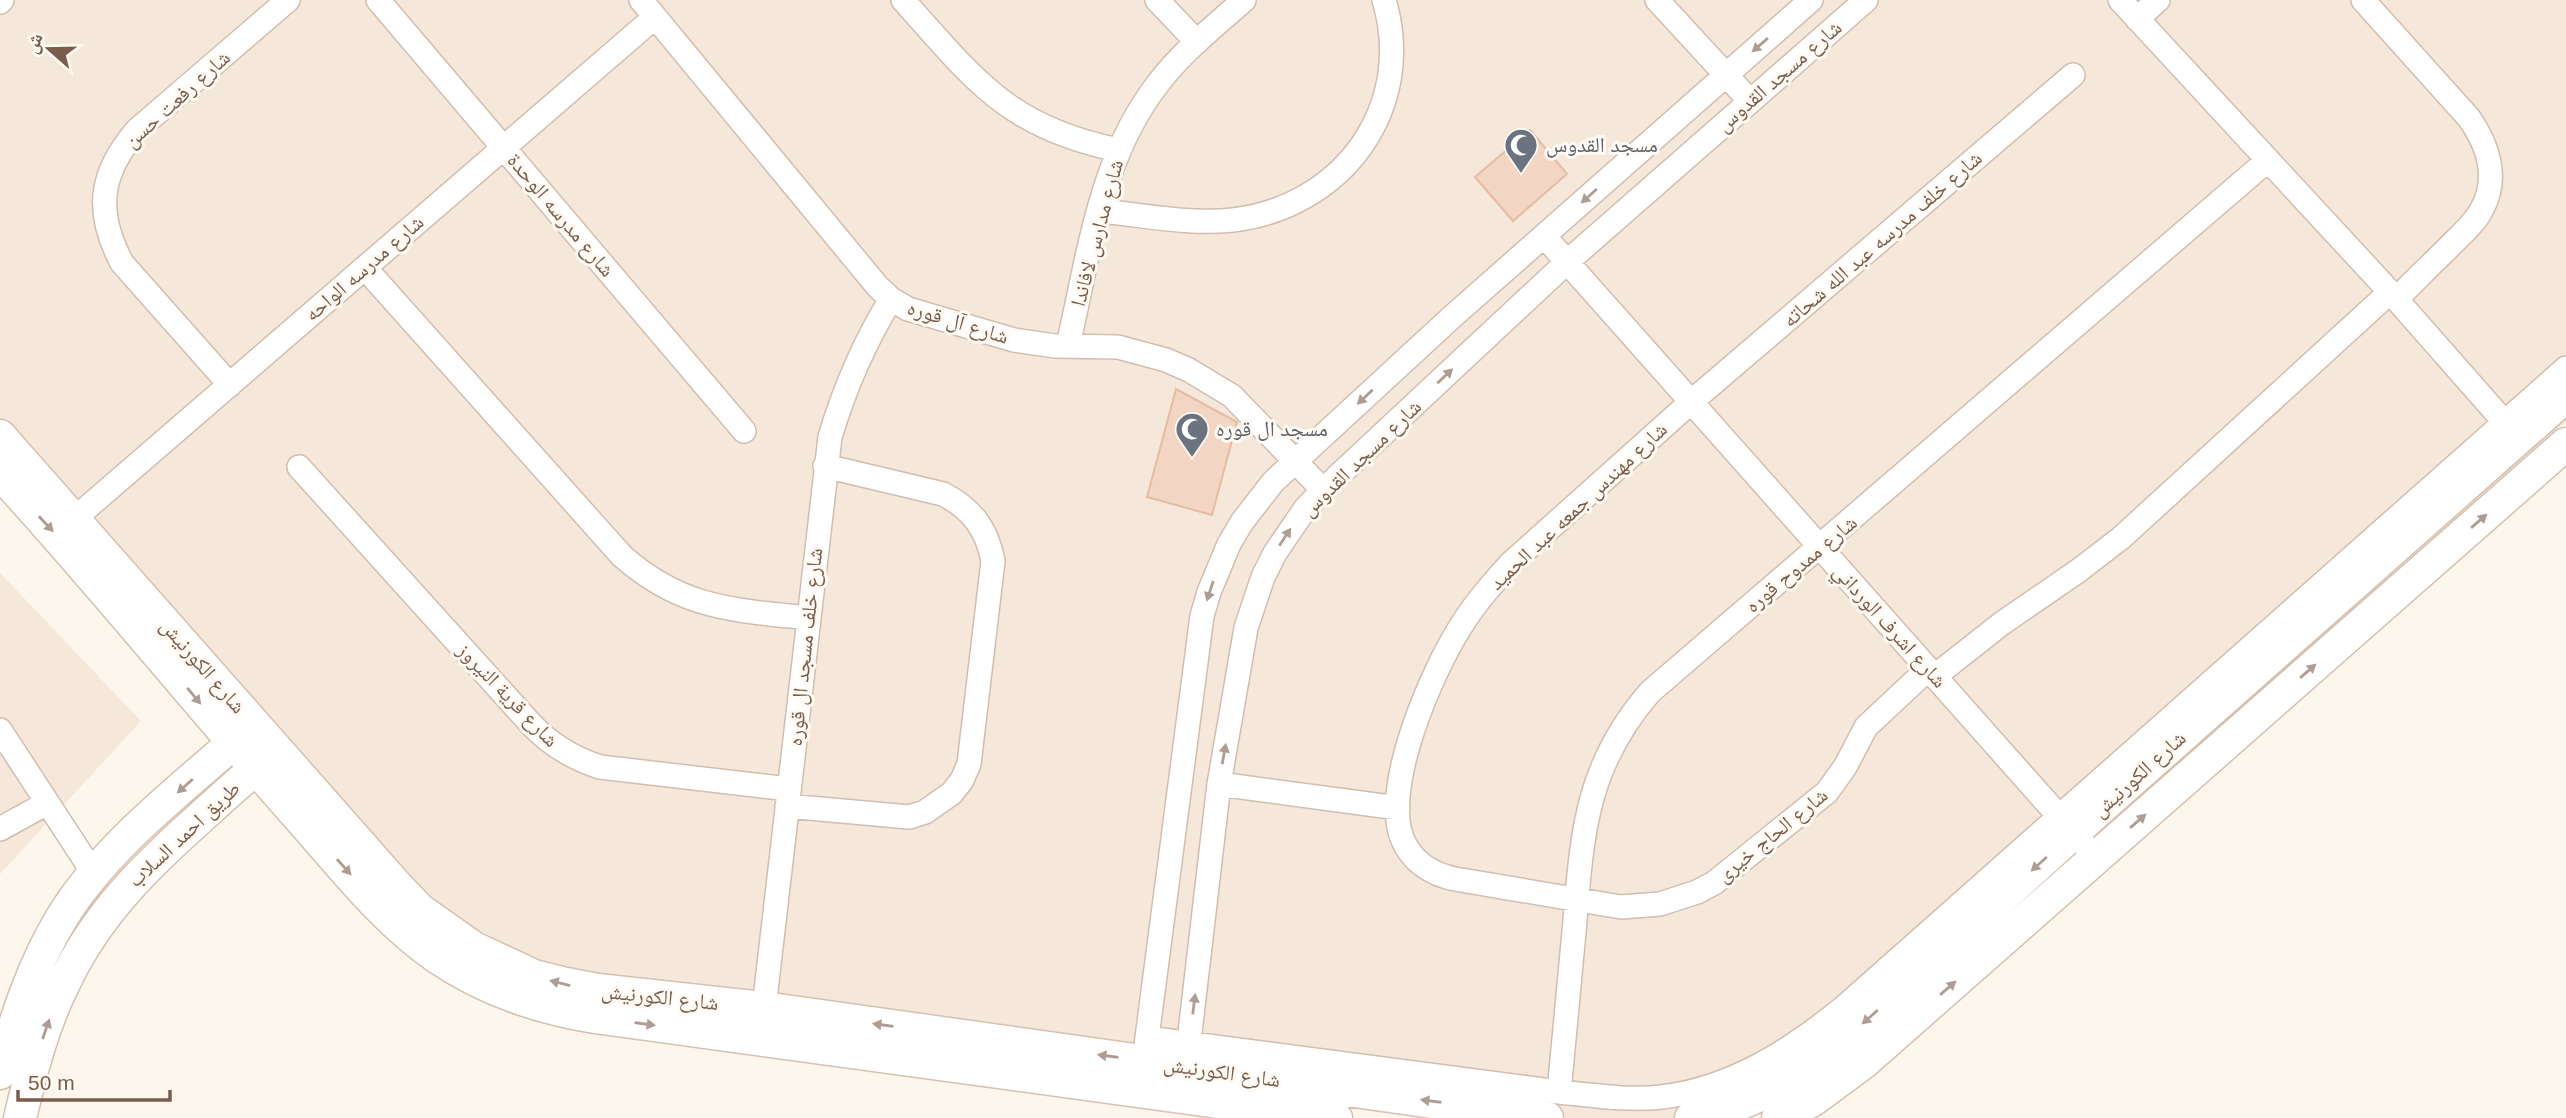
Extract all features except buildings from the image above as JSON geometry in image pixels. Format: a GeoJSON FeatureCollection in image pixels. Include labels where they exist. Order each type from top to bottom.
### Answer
{"type":"FeatureCollection","features":[{"type":"Feature","properties":{"kind":"street","name":"شارع رفعت حسن"},"geometry":{"type":"LineString","coordinates":[[230,385],[122,264],[110,242],[104,218],[104,194],[110,170],[121,148],[137,130],[288,0]]}},
{"type":"Feature","properties":{"kind":"street","name":"شارع مدرسه الوحدة"},"geometry":{"type":"LineString","coordinates":[[378,0],[744,431]]}},
{"type":"Feature","properties":{"kind":"street"},"geometry":{"type":"LineString","coordinates":[[904,0],[966,72],[1009,108],[1062,135],[1118,150]]}},
{"type":"Feature","properties":{"kind":"street"},"geometry":{"type":"LineString","coordinates":[[1157,0],[1196,42]]}},
{"type":"Feature","properties":{"kind":"street","name":"شارع مدارس لافاندا"},"geometry":{"type":"LineString","coordinates":[[1068,345],[1100,211],[1118,150],[1144,102],[1177,61],[1244,0]]}},
{"type":"Feature","properties":{"kind":"street"},"geometry":{"type":"LineString","coordinates":[[1100,211],[1189,220],[1233,220],[1276,210],[1317,189],[1336,174],[1364,142],[1376,124],[1385,100],[1393,51],[1391,26],[1384,0]]}},
{"type":"Feature","properties":{"kind":"street"},"geometry":{"type":"LineString","coordinates":[[1657,0],[1750,101]]}},
{"type":"Feature","properties":{"kind":"street","name":"شارع مسجد القدوس"},"geometry":{"type":"LineString","coordinates":[[1143,1063],[1202,616],[1218,568],[1242,522],[1273,482],[1544,236],[1811,0]]}},
{"type":"Feature","properties":{"kind":"street","name":"شارع مسجد القدوس"},"geometry":{"type":"LineString","coordinates":[[1186,1069],[1219,785],[1246,628],[1253,602],[1275,553],[1305,509],[1323,490],[1567,262],[1866,0]]}},
{"type":"Feature","properties":{"kind":"street"},"geometry":{"type":"LineString","coordinates":[[2120,0],[2393,296],[2511,430],[2566,368]]}},
{"type":"Feature","properties":{"kind":"street"},"geometry":{"type":"LineString","coordinates":[[2137,19],[2158,0]]}},
{"type":"Feature","properties":{"kind":"street","name":"شارع الحاج خيرى"},"geometry":{"type":"LineString","coordinates":[[1398,808],[1402,836],[1408,849],[1417,860],[1441,876],[1601,905],[1640,906],[1679,899],[1714,883],[1827,792],[1845,767],[1866,727],[1931,672],[2078,571],[2121,538],[2471,225],[2482,209],[2491,171],[2488,152],[2475,126],[2363,0]]}},
{"type":"Feature","properties":{"kind":"street","name":"شارع مدرسه الواحه"},"geometry":{"type":"LineString","coordinates":[[74,519],[504,148],[648,9]]}},
{"type":"Feature","properties":{"kind":"street","name":"شارع آل قوره"},"geometry":{"type":"LineString","coordinates":[[648,9],[878,288],[891,299],[908,309],[1014,340],[1041,345],[1118,347],[1167,360],[1232,396],[1297,460],[1323,490]]}},
{"type":"Feature","properties":{"kind":"street","name":"شارع خلف مدرسه عبد الله شحاته"},"geometry":{"type":"LineString","coordinates":[[1691,402],[2073,75]]}},
{"type":"Feature","properties":{"kind":"street","name":"شارع ممدوح قوره"},"geometry":{"type":"LineString","coordinates":[[1553,1105],[1583,831],[1596,780],[1606,755],[1633,711],[1650,692],[2268,160]]}},
{"type":"Feature","properties":{"kind":"street","name":"شارع اشرف الورداني"},"geometry":{"type":"LineString","coordinates":[[1544,236],[2096,858]]}},
{"type":"Feature","properties":{"kind":"street"},"geometry":{"type":"LineString","coordinates":[[365,268],[640,572],[683,597],[706,604],[730,610],[809,618]]}},
{"type":"Feature","properties":{"kind":"street","name":"شارع خلف مسجد ال قوره"},"geometry":{"type":"LineString","coordinates":[[764,1008],[830,437],[848,381],[869,336],[891,299]]}},
{"type":"Feature","properties":{"kind":"street","name":"شارع الكورنيش"},"geometry":{"type":"LineString","coordinates":[[1691,1118],[1741,1104],[1777,1088],[1842,1043],[2066,825],[2511,430],[2566,396]]}},
{"type":"Feature","properties":{"kind":"street","name":"شارع مهندس جمعه عبد الحميد"},"geometry":{"type":"LineString","coordinates":[[1398,808],[1412,731],[1425,694],[1462,624],[1485,592],[1511,563],[1691,402]]}},
{"type":"Feature","properties":{"kind":"street","name":"شارع الكورنيش"},"geometry":{"type":"LineString","coordinates":[[0,436],[74,519],[244,734]]}},
{"type":"Feature","properties":{"kind":"street","name":"شارع الكورنيش"},"geometry":{"type":"LineString","coordinates":[[1778,1118],[1813,1100],[1855,1069],[2566,444]]}},
{"type":"Feature","properties":{"kind":"street","name":"شارع قرية النيروز"},"geometry":{"type":"LineString","coordinates":[[299,467],[530,723],[554,746],[576,759],[600,767],[909,817],[925,812],[953,793],[969,764],[993,561],[990,544],[972,513],[943,494],[825,467]]}},
{"type":"Feature","properties":{"kind":"street","name":"شارع الكورنيش"},"geometry":{"type":"LineString","coordinates":[[0,474],[266,759],[380,907],[438,957],[495,989],[562,1012],[595,1017],[1143,1063]]}},
{"type":"Feature","properties":{"kind":"street"},"geometry":{"type":"LineString","coordinates":[[0,730],[94,874]]}},
{"type":"Feature","properties":{"kind":"street","name":"طريق احمد السلاب"},"geometry":{"type":"LineString","coordinates":[[0,1073],[17,1015],[37,965],[62,918],[94,874],[122,843],[244,734]]}},
{"type":"Feature","properties":{"kind":"street","name":"شارع الكورنيش"},"geometry":{"type":"LineString","coordinates":[[266,759],[438,924],[474,948],[534,976],[598,990],[764,1008],[1186,1069],[1553,1105]]}},
{"type":"Feature","properties":{"kind":"street","name":"طريق احمد السلاب"},"geometry":{"type":"LineString","coordinates":[[20,1118],[46,1026],[64,982],[88,940],[116,901],[148,865],[266,759]]}},
{"type":"Feature","properties":{"kind":"street"},"geometry":{"type":"LineString","coordinates":[[1219,785],[1398,808]]}},
{"type":"Feature","properties":{"kind":"street"},"geometry":{"type":"LineString","coordinates":[[0,829],[47,803]]}},
{"type":"Feature","properties":{"kind":"street"},"geometry":{"type":"LineString","coordinates":[[1553,1105],[1610,1097],[1661,1097],[1710,1086],[1759,1066],[1803,1040],[2066,825]]}},
{"type":"Feature","properties":{"kind":"street","name":"شارع الكورنيش"},"geometry":{"type":"LineString","coordinates":[[1186,1069],[1336,1118]]}},
{"type":"Feature","properties":{"kind":"shaded area"},"geometry":{"type":"Polygon","coordinates":[[[0,0],[2566,0],[2566,422],[1836,1065],[1738,1118],[1444,1118],[762,1024],[597,1005],[498,974],[0,451],[0,0]]]}},
{"type":"Feature","properties":{"kind":"shaded area"},"geometry":{"type":"Polygon","coordinates":[[[0,573],[141,721],[0,874],[0,573]]]}},
{"type":"Feature","properties":{"kind":"place","name":"مسجد القدوس"},"geometry":{"type":"Point","coordinates":[1521,175]}},
{"type":"Feature","properties":{"kind":"place","name":"مسجد ال قوره"},"geometry":{"type":"Point","coordinates":[1192,459]}}]}
